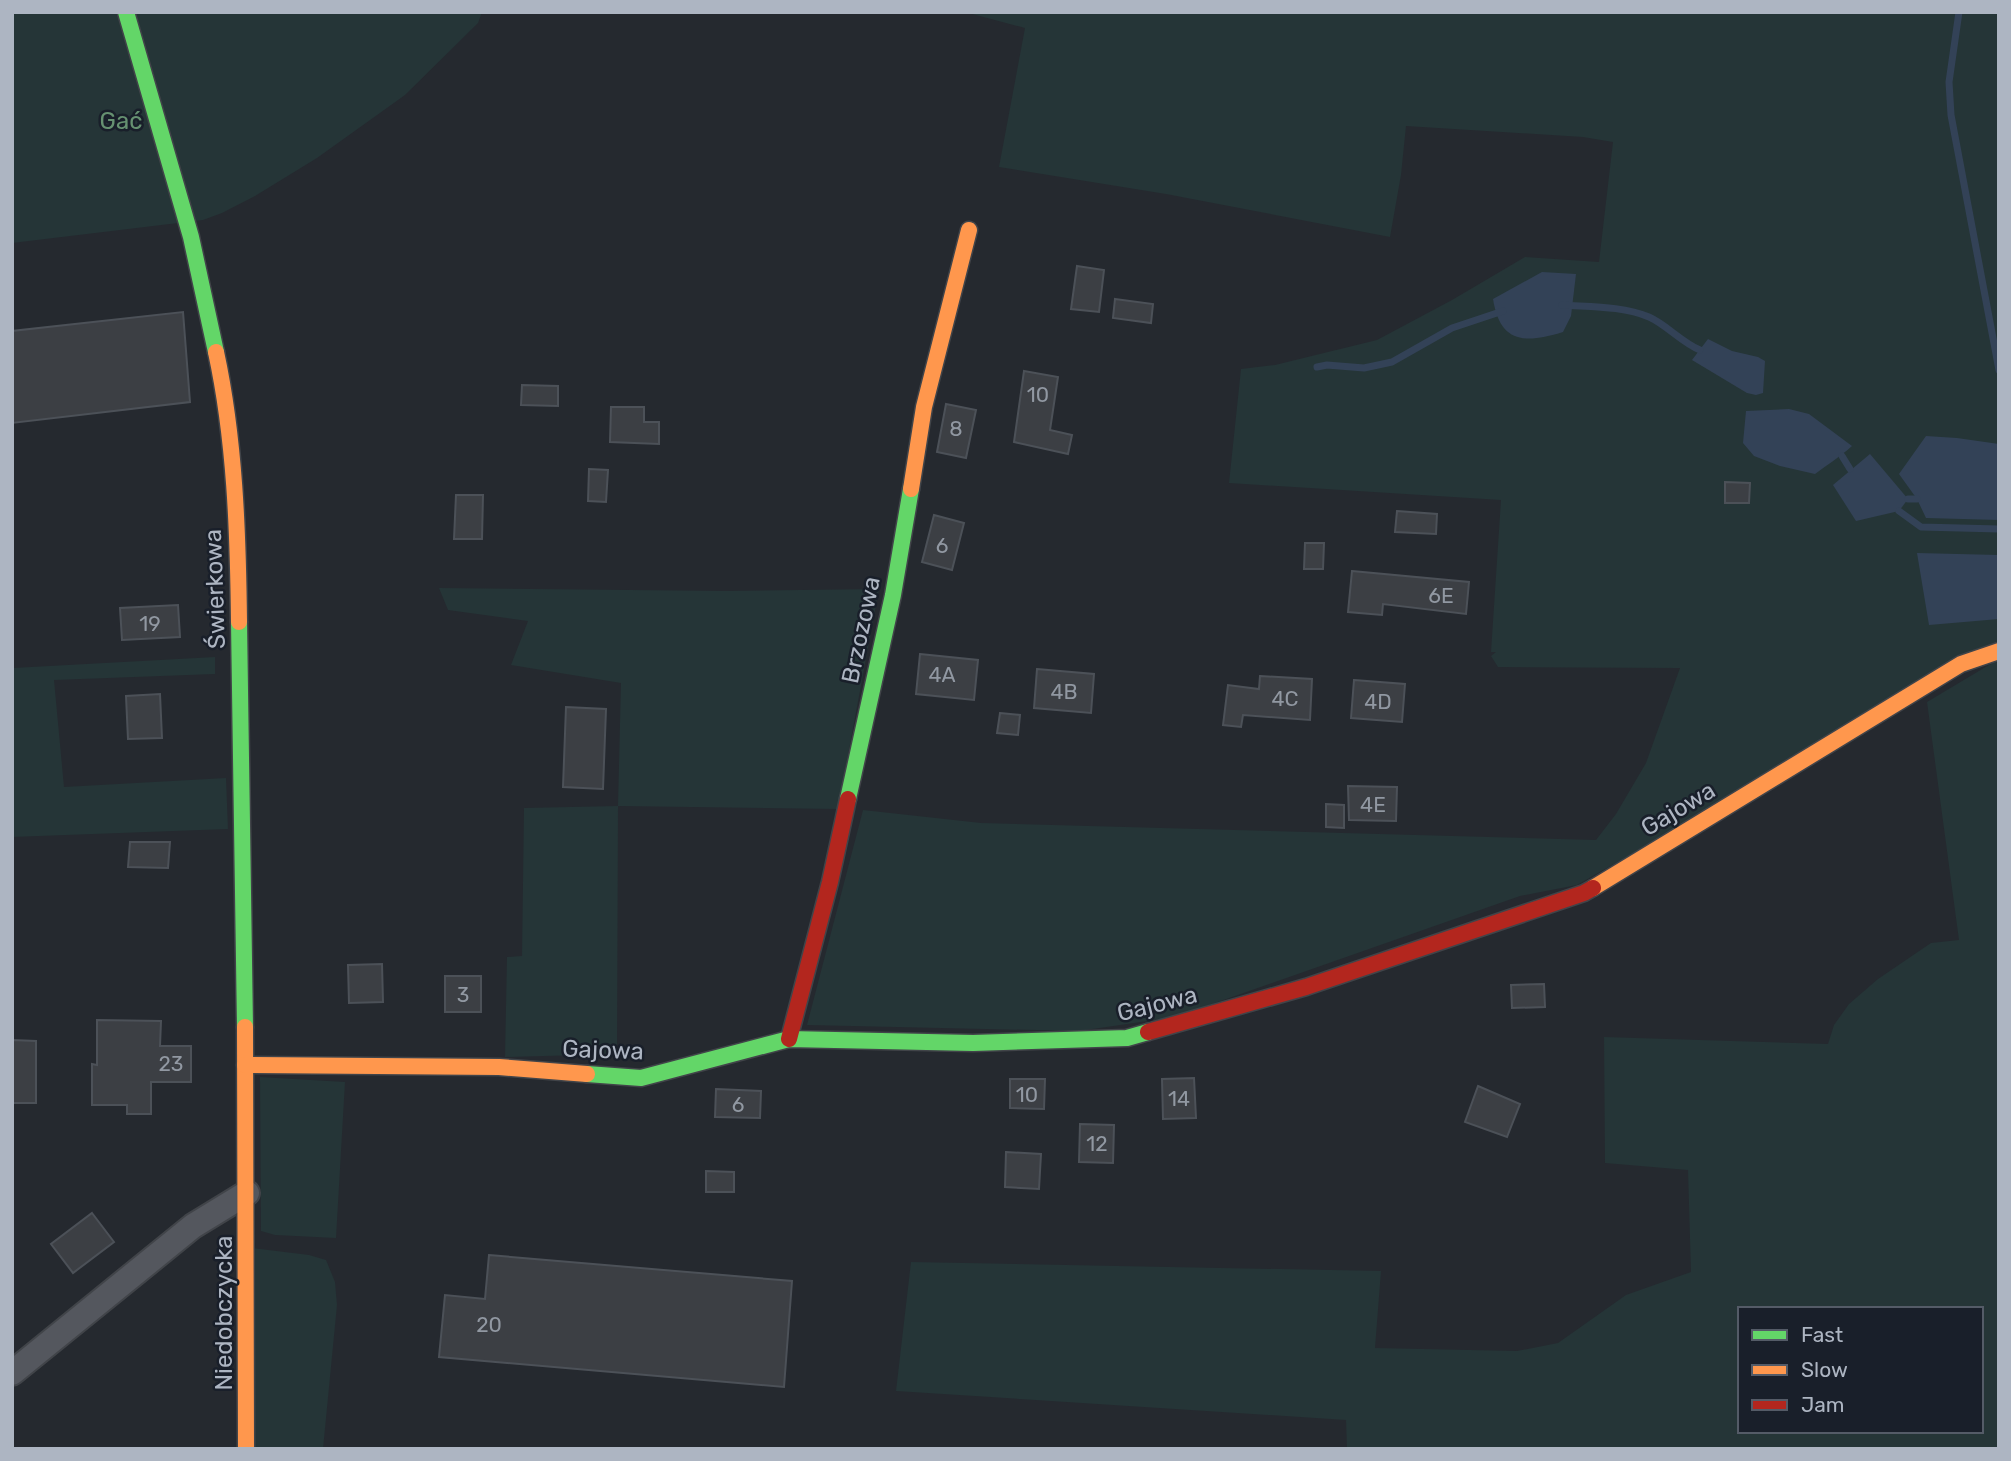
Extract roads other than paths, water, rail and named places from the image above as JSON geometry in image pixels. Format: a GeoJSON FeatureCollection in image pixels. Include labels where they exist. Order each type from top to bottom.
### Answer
{"type":"FeatureCollection","features":[{"type":"Feature","properties":{"kind":"street","name":"Świerkowa"},"geometry":{"type":"LineString","coordinates":[[126,12],[191,237],[224,388],[238,540],[247,1185]]}},
{"type":"Feature","properties":{"kind":"street","name":"Brzozowa"},"geometry":{"type":"LineString","coordinates":[[789,1039],[836,854],[893,595],[924,407],[969,230]]}},
{"type":"Feature","properties":{"kind":"street","name":"Gajowa"},"geometry":{"type":"LineString","coordinates":[[245,1065],[499,1067],[641,1078],[789,1039],[973,1043],[1127,1038],[1318,983],[1584,893],[1961,664],[1999,651]]}},
{"type":"Feature","properties":{"kind":"street"},"geometry":{"type":"LineString","coordinates":[[12,1373],[247,1185]]}},
{"type":"Feature","properties":{"kind":"street","name":"Niedobczycka"},"geometry":{"type":"LineString","coordinates":[[246,1449],[247,1185]]}},
{"type":"Feature","properties":{"kind":"water"},"geometry":{"type":"Polygon","coordinates":[[[1542,272],[1576,274],[1571,316],[1563,332],[1537,338],[1516,337],[1501,324],[1493,299],[1542,272]]]}},
{"type":"Feature","properties":{"kind":"water"},"geometry":{"type":"Polygon","coordinates":[[[1708,339],[1732,351],[1765,361],[1763,393],[1747,393],[1692,360],[1708,339]]]}},
{"type":"Feature","properties":{"kind":"water"},"geometry":{"type":"Polygon","coordinates":[[[1789,409],[1809,414],[1852,446],[1815,474],[1780,466],[1754,456],[1743,443],[1746,411],[1789,409]]]}},
{"type":"Feature","properties":{"kind":"water"},"geometry":{"type":"Polygon","coordinates":[[[1926,436],[1999,444],[1999,520],[1926,518],[1917,499],[1899,474],[1926,436]]]}},
{"type":"Feature","properties":{"kind":"water"},"geometry":{"type":"Polygon","coordinates":[[[1870,454],[1908,499],[1899,511],[1856,521],[1833,485],[1870,454]]]}},
{"type":"Feature","properties":{"kind":"water"},"geometry":{"type":"Polygon","coordinates":[[[1917,553],[1999,555],[1999,619],[1929,625],[1917,553]]]}},
{"type":"Feature","properties":{"kind":"waterway"},"geometry":{"type":"LineString","coordinates":[[1959,12],[1949,82],[1951,115],[1999,370]]}},
{"type":"Feature","properties":{"kind":"waterway"},"geometry":{"type":"LineString","coordinates":[[1562,305],[1639,313],[1656,320],[1700,350]]}},
{"type":"Feature","properties":{"kind":"waterway"},"geometry":{"type":"LineString","coordinates":[[1317,367],[1327,365],[1364,368],[1392,362],[1452,328],[1503,311]]}},
{"type":"Feature","properties":{"kind":"waterway"},"geometry":{"type":"LineString","coordinates":[[1842,456],[1850,469]]}},
{"type":"Feature","properties":{"kind":"waterway"},"geometry":{"type":"LineString","coordinates":[[1908,499],[1917,499]]}},
{"type":"Feature","properties":{"kind":"waterway"},"geometry":{"type":"LineString","coordinates":[[1899,511],[1921,527],[1999,529]]}},
{"type":"Feature","properties":{"kind":"park label","name":"Gać"},"geometry":{"type":"Point","coordinates":[121,121]}}]}
